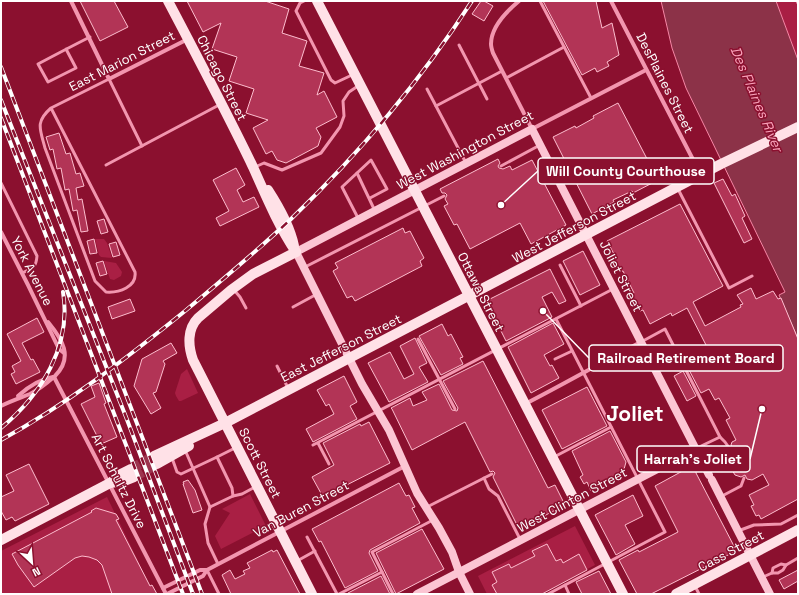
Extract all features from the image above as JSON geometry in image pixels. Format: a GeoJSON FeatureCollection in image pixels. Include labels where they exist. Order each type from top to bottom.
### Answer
{"type":"FeatureCollection","features":[{"type":"Feature","properties":{"kind":"main road","name":"Chicago Street"},"geometry":{"type":"LineString","coordinates":[[168,1],[253,168],[275,201],[285,220],[291,232],[296,252]]}},
{"type":"Feature","properties":{"kind":"main road","name":"Ottawa Street"},"geometry":{"type":"LineString","coordinates":[[317,1],[623,594]]}},
{"type":"Feature","properties":{"kind":"main road","name":"West Jefferson Street"},"geometry":{"type":"LineString","coordinates":[[469,296],[721,164],[798,127]]}},
{"type":"Feature","properties":{"kind":"main road"},"geometry":{"type":"LineString","coordinates":[[233,289],[253,274],[296,252]]}},
{"type":"Feature","properties":{"kind":"main road","name":"Scott Street"},"geometry":{"type":"LineString","coordinates":[[233,289],[195,321],[190,332],[189,351],[312,594]]}},
{"type":"Feature","properties":{"kind":"main road","name":"East Jefferson Street"},"geometry":{"type":"LineString","coordinates":[[225,423],[171,457],[156,460],[225,423],[469,296]]}},
{"type":"Feature","properties":{"kind":"main road"},"geometry":{"type":"LineString","coordinates":[[1,540],[110,484],[124,481],[132,473]]}},
{"type":"Feature","properties":{"kind":"main road","name":"Cass Street"},"geometry":{"type":"LineString","coordinates":[[676,594],[798,530]]}},
{"type":"Feature","properties":{"kind":"street"},"geometry":{"type":"LineString","coordinates":[[71,1],[90,37],[109,79]]}},
{"type":"Feature","properties":{"kind":"street","name":"DesPlaines Street"},"geometry":{"type":"LineString","coordinates":[[611,1],[701,175]]}},
{"type":"Feature","properties":{"kind":"street","name":"Joliet Street"},"geometry":{"type":"LineString","coordinates":[[517,2],[492,35],[490,44],[493,53],[770,594]]}},
{"type":"Feature","properties":{"kind":"street","name":"East Marion Street"},"geometry":{"type":"LineString","coordinates":[[109,79],[188,39]]}},
{"type":"Feature","properties":{"kind":"street","name":"West Washington Street"},"geometry":{"type":"LineString","coordinates":[[296,252],[646,70]]}},
{"type":"Feature","properties":{"kind":"street","name":"York Avenue"},"geometry":{"type":"LineString","coordinates":[[1,232],[45,319],[64,346],[65,361],[54,377]]}},
{"type":"Feature","properties":{"kind":"street"},"geometry":{"type":"LineString","coordinates":[[296,252],[349,359],[396,444],[425,508],[452,552],[459,572],[470,594]]}},
{"type":"Feature","properties":{"kind":"street"},"geometry":{"type":"LineString","coordinates":[[525,404],[641,342]]}},
{"type":"Feature","properties":{"kind":"street"},"geometry":{"type":"LineString","coordinates":[[1,406],[16,398],[27,388],[39,381],[45,378],[54,377]]}},
{"type":"Feature","properties":{"kind":"street","name":"Art Schultz Drive"},"geometry":{"type":"LineString","coordinates":[[54,377],[166,594]]}},
{"type":"Feature","properties":{"kind":"street","name":"West Clinton Street"},"geometry":{"type":"LineString","coordinates":[[417,594],[696,449]]}},
{"type":"Feature","properties":{"kind":"street","name":"Van Buren Street"},"geometry":{"type":"LineString","coordinates":[[166,594],[203,576],[207,570],[218,564],[405,466]]}},
{"type":"Feature","properties":{"kind":"street","name":"Van Buren Street"},"geometry":{"type":"LineString","coordinates":[[163,588],[200,570],[207,570]]}},
{"type":"Feature","properties":{"kind":"lane"},"geometry":{"type":"LineString","coordinates":[[304,1],[300,3],[296,11],[331,80],[335,83],[354,74]]}},
{"type":"Feature","properties":{"kind":"lane"},"geometry":{"type":"LineString","coordinates":[[540,1],[591,98]]}},
{"type":"Feature","properties":{"kind":"lane"},"geometry":{"type":"LineString","coordinates":[[66,49],[76,68],[48,82],[38,64],[66,49],[90,37]]}},
{"type":"Feature","properties":{"kind":"lane"},"geometry":{"type":"LineString","coordinates":[[459,45],[487,99]]}},
{"type":"Feature","properties":{"kind":"lane"},"geometry":{"type":"LineString","coordinates":[[506,78],[564,47]]}},
{"type":"Feature","properties":{"kind":"lane"},"geometry":{"type":"LineString","coordinates":[[436,106],[502,71]]}},
{"type":"Feature","properties":{"kind":"lane"},"geometry":{"type":"LineString","coordinates":[[109,79],[142,146]]}},
{"type":"Feature","properties":{"kind":"lane","name":"East Marion Street"},"geometry":{"type":"LineString","coordinates":[[51,108],[109,79]]}},
{"type":"Feature","properties":{"kind":"lane"},"geometry":{"type":"LineString","coordinates":[[253,168],[264,163],[282,170],[321,153],[340,127],[344,116],[343,101],[349,92],[360,85]]}},
{"type":"Feature","properties":{"kind":"lane"},"geometry":{"type":"LineString","coordinates":[[427,89],[466,164]]}},
{"type":"Feature","properties":{"kind":"lane"},"geometry":{"type":"LineString","coordinates":[[106,165],[221,104]]}},
{"type":"Feature","properties":{"kind":"lane"},"geometry":{"type":"LineString","coordinates":[[51,108],[135,272],[136,277],[129,287],[115,292],[106,292],[95,281],[45,148],[41,129],[41,119],[43,115],[51,108]]}},
{"type":"Feature","properties":{"kind":"lane"},"geometry":{"type":"LineString","coordinates":[[501,166],[541,145]]}},
{"type":"Feature","properties":{"kind":"lane"},"geometry":{"type":"LineString","coordinates":[[358,219],[342,186],[371,160],[387,189],[370,198]]}},
{"type":"Feature","properties":{"kind":"lane"},"geometry":{"type":"LineString","coordinates":[[357,173],[375,211]]}},
{"type":"Feature","properties":{"kind":"lane"},"geometry":{"type":"LineString","coordinates":[[1,183],[37,256],[34,267],[22,273]]}},
{"type":"Feature","properties":{"kind":"lane"},"geometry":{"type":"LineString","coordinates":[[677,188],[729,288],[752,276]]}},
{"type":"Feature","properties":{"kind":"lane"},"geometry":{"type":"LineString","coordinates":[[303,267],[444,196]]}},
{"type":"Feature","properties":{"kind":"lane"},"geometry":{"type":"LineString","coordinates":[[560,265],[581,306]]}},
{"type":"Feature","properties":{"kind":"lane"},"geometry":{"type":"LineString","coordinates":[[233,289],[240,297],[246,308]]}},
{"type":"Feature","properties":{"kind":"lane"},"geometry":{"type":"LineString","coordinates":[[313,446],[614,289]]}},
{"type":"Feature","properties":{"kind":"lane"},"geometry":{"type":"LineString","coordinates":[[292,307],[317,294]]}},
{"type":"Feature","properties":{"kind":"lane"},"geometry":{"type":"LineString","coordinates":[[548,594],[665,532],[556,319]]}},
{"type":"Feature","properties":{"kind":"lane"},"geometry":{"type":"LineString","coordinates":[[641,342],[665,329],[720,437],[730,449]]}},
{"type":"Feature","properties":{"kind":"lane"},"geometry":{"type":"LineString","coordinates":[[418,339],[455,409]]}},
{"type":"Feature","properties":{"kind":"lane"},"geometry":{"type":"LineString","coordinates":[[555,359],[572,351]]}},
{"type":"Feature","properties":{"kind":"lane"},"geometry":{"type":"LineString","coordinates":[[277,366],[289,390]]}},
{"type":"Feature","properties":{"kind":"lane"},"geometry":{"type":"LineString","coordinates":[[552,458],[611,427]]}},
{"type":"Feature","properties":{"kind":"lane"},"geometry":{"type":"LineString","coordinates":[[696,449],[720,437]]}},
{"type":"Feature","properties":{"kind":"lane"},"geometry":{"type":"LineString","coordinates":[[318,443],[329,464]]}},
{"type":"Feature","properties":{"kind":"lane"},"geometry":{"type":"LineString","coordinates":[[171,457],[177,472],[181,474],[237,446]]}},
{"type":"Feature","properties":{"kind":"lane"},"geometry":{"type":"LineString","coordinates":[[184,449],[210,507],[205,524],[208,543],[218,564]]}},
{"type":"Feature","properties":{"kind":"lane"},"geometry":{"type":"LineString","coordinates":[[217,457],[232,488],[233,496]]}},
{"type":"Feature","properties":{"kind":"lane"},"geometry":{"type":"LineString","coordinates":[[425,508],[492,474]]}},
{"type":"Feature","properties":{"kind":"lane"},"geometry":{"type":"LineString","coordinates":[[720,497],[741,486],[744,478]]}},
{"type":"Feature","properties":{"kind":"lane"},"geometry":{"type":"LineString","coordinates":[[483,479],[489,489],[498,496],[520,540]]}},
{"type":"Feature","properties":{"kind":"lane"},"geometry":{"type":"LineString","coordinates":[[210,507],[257,486]]}},
{"type":"Feature","properties":{"kind":"lane"},"geometry":{"type":"LineString","coordinates":[[738,531],[754,525],[781,524],[798,515]]}},
{"type":"Feature","properties":{"kind":"lane"},"geometry":{"type":"LineString","coordinates":[[393,594],[372,552],[433,520]]}},
{"type":"Feature","properties":{"kind":"lane"},"geometry":{"type":"LineString","coordinates":[[307,537],[338,594],[382,572]]}},
{"type":"Feature","properties":{"kind":"lane"},"geometry":{"type":"LineString","coordinates":[[295,561],[315,551]]}},
{"type":"Feature","properties":{"kind":"lane"},"geometry":{"type":"LineString","coordinates":[[762,578],[772,573],[778,573],[783,570],[786,565],[798,558]]}},
{"type":"Feature","properties":{"kind":"lane"},"geometry":{"type":"LineString","coordinates":[[772,573],[773,568],[781,564],[786,565]]}},
{"type":"Feature","properties":{"kind":"lane"},"geometry":{"type":"LineString","coordinates":[[207,570],[219,594]]}},
{"type":"Feature","properties":{"kind":"lane"},"geometry":{"type":"LineString","coordinates":[[694,584],[699,594]]}},
{"type":"Feature","properties":{"kind":"lane"},"geometry":{"type":"LineString","coordinates":[[565,585],[569,594]]}},
{"type":"Feature","properties":{"kind":"shaded area"},"geometry":{"type":"Polygon","coordinates":[[[776,1],[798,1],[798,60],[776,1]]]}},
{"type":"Feature","properties":{"kind":"shaded area"},"geometry":{"type":"Polygon","coordinates":[[[95,239],[104,239],[107,243],[112,258],[101,257],[99,255],[95,239]]]}},
{"type":"Feature","properties":{"kind":"shaded area"},"geometry":{"type":"Polygon","coordinates":[[[104,261],[116,263],[122,272],[121,276],[114,280],[110,279],[104,261]]]}},
{"type":"Feature","properties":{"kind":"shaded area"},"geometry":{"type":"Polygon","coordinates":[[[187,369],[198,393],[179,401],[175,393],[181,374],[187,369]]]}},
{"type":"Feature","properties":{"kind":"shaded area"},"geometry":{"type":"Polygon","coordinates":[[[250,494],[266,526],[221,549],[215,536],[230,513],[222,509],[250,494]]]}},
{"type":"Feature","properties":{"kind":"shaded area"},"geometry":{"type":"Polygon","coordinates":[[[107,497],[154,594],[1,594],[1,551],[107,497]]]}},
{"type":"Feature","properties":{"kind":"shaded area"},"geometry":{"type":"Polygon","coordinates":[[[575,526],[595,565],[540,594],[487,594],[478,576],[575,526]]]}},
{"type":"Feature","properties":{"kind":"water","name":"Des Plaines River"},"geometry":{"type":"Polygon","coordinates":[[[661,1],[776,1],[798,60],[798,339],[779,295],[785,292],[686,88],[672,48],[661,1]]]}},
{"type":"Feature","properties":{"kind":"building"},"geometry":{"type":"Polygon","coordinates":[[[80,1],[114,1],[128,27],[100,41],[80,1]]]}},
{"type":"Feature","properties":{"kind":"building"},"geometry":{"type":"Polygon","coordinates":[[[187,1],[265,1],[289,9],[282,33],[307,41],[299,66],[324,73],[317,95],[324,91],[337,117],[316,128],[321,137],[318,146],[286,163],[277,160],[272,151],[266,154],[253,128],[268,120],[246,113],[254,89],[229,81],[237,57],[212,49],[221,23],[203,32],[187,1]]]}},
{"type":"Feature","properties":{"kind":"building"},"geometry":{"type":"Polygon","coordinates":[[[481,1],[493,6],[484,21],[472,14],[481,1]]]}},
{"type":"Feature","properties":{"kind":"building"},"geometry":{"type":"Polygon","coordinates":[[[543,1],[596,1],[602,28],[612,23],[619,55],[607,62],[609,66],[597,72],[595,68],[582,75],[543,1]]]}},
{"type":"Feature","properties":{"kind":"building"},"geometry":{"type":"Polygon","coordinates":[[[618,103],[658,180],[633,193],[632,191],[613,200],[614,202],[592,214],[553,137],[575,126],[576,128],[594,118],[593,116],[618,103]]]}},
{"type":"Feature","properties":{"kind":"building"},"geometry":{"type":"Polygon","coordinates":[[[59,133],[66,154],[70,153],[76,174],[80,173],[84,186],[76,188],[78,200],[82,199],[88,231],[81,232],[77,210],[73,211],[69,189],[65,190],[61,168],[57,169],[53,149],[50,150],[46,137],[59,133]]]}},
{"type":"Feature","properties":{"kind":"building"},"geometry":{"type":"Polygon","coordinates":[[[498,159],[500,163],[498,166],[499,168],[503,169],[510,166],[512,170],[532,160],[566,225],[531,244],[520,223],[470,249],[457,224],[454,225],[444,206],[448,204],[445,199],[447,195],[442,193],[440,189],[498,159]]]}},
{"type":"Feature","properties":{"kind":"building"},"geometry":{"type":"Polygon","coordinates":[[[236,168],[245,185],[237,190],[243,202],[254,197],[259,207],[220,226],[216,218],[229,211],[213,180],[236,168]]]}},
{"type":"Feature","properties":{"kind":"building"},"geometry":{"type":"Polygon","coordinates":[[[723,179],[732,196],[735,194],[745,216],[742,218],[752,239],[744,243],[714,183],[723,179]]]}},
{"type":"Feature","properties":{"kind":"building"},"geometry":{"type":"Polygon","coordinates":[[[680,204],[723,286],[693,302],[705,326],[741,307],[740,305],[743,304],[737,295],[751,288],[756,299],[773,291],[778,299],[781,298],[798,339],[798,499],[761,519],[759,515],[756,516],[751,506],[754,505],[749,495],[769,485],[763,474],[752,480],[747,479],[745,475],[741,477],[735,475],[727,459],[729,452],[733,450],[731,445],[732,442],[736,440],[726,420],[730,418],[719,398],[715,400],[709,389],[701,393],[688,368],[697,364],[694,358],[703,353],[701,348],[706,345],[687,308],[672,316],[671,313],[650,324],[643,310],[640,311],[631,294],[634,293],[623,271],[620,272],[611,255],[614,254],[607,241],[680,204]]]}},
{"type":"Feature","properties":{"kind":"building"},"geometry":{"type":"Polygon","coordinates":[[[104,219],[108,232],[101,234],[97,221],[104,219]]]}},
{"type":"Feature","properties":{"kind":"building"},"geometry":{"type":"Polygon","coordinates":[[[403,228],[405,233],[410,231],[424,258],[420,261],[422,266],[355,301],[352,296],[347,298],[333,271],[338,268],[335,263],[403,228]]]}},
{"type":"Feature","properties":{"kind":"building"},"geometry":{"type":"Polygon","coordinates":[[[94,239],[97,253],[90,254],[87,241],[94,239]]]}},
{"type":"Feature","properties":{"kind":"building"},"geometry":{"type":"Polygon","coordinates":[[[116,242],[120,255],[113,257],[109,244],[116,242]]]}},
{"type":"Feature","properties":{"kind":"building"},"geometry":{"type":"Polygon","coordinates":[[[583,251],[600,285],[580,295],[563,261],[583,251]]]}},
{"type":"Feature","properties":{"kind":"building"},"geometry":{"type":"Polygon","coordinates":[[[103,261],[107,274],[100,276],[96,263],[103,261]]]}},
{"type":"Feature","properties":{"kind":"building"},"geometry":{"type":"Polygon","coordinates":[[[550,269],[566,301],[559,304],[552,292],[542,297],[552,317],[506,341],[486,301],[550,269]]]}},
{"type":"Feature","properties":{"kind":"building"},"geometry":{"type":"Polygon","coordinates":[[[130,299],[135,311],[112,319],[108,307],[130,299]]]}},
{"type":"Feature","properties":{"kind":"building"},"geometry":{"type":"Polygon","coordinates":[[[37,318],[44,332],[22,343],[31,360],[33,359],[40,372],[16,384],[11,374],[15,372],[12,366],[21,361],[7,334],[37,318]]]}},
{"type":"Feature","properties":{"kind":"building"},"geometry":{"type":"Polygon","coordinates":[[[553,323],[564,344],[544,355],[550,366],[552,365],[559,378],[531,393],[508,347],[553,323]]]}},
{"type":"Feature","properties":{"kind":"building"},"geometry":{"type":"Polygon","coordinates":[[[442,324],[448,336],[451,334],[463,357],[460,358],[463,364],[441,375],[419,336],[442,324]]]}},
{"type":"Feature","properties":{"kind":"building"},"geometry":{"type":"Polygon","coordinates":[[[415,338],[427,363],[419,367],[428,382],[389,402],[368,363],[390,352],[404,379],[414,374],[400,346],[415,338]]]}},
{"type":"Feature","properties":{"kind":"building"},"geometry":{"type":"Polygon","coordinates":[[[171,343],[177,353],[163,361],[165,364],[156,392],[153,393],[161,408],[151,414],[134,386],[142,359],[171,343]]]}},
{"type":"Feature","properties":{"kind":"building"},"geometry":{"type":"Polygon","coordinates":[[[483,361],[548,488],[555,485],[565,505],[519,529],[493,477],[495,473],[493,471],[490,472],[465,422],[412,450],[391,408],[410,398],[413,406],[427,400],[422,392],[439,384],[452,410],[457,411],[458,408],[443,381],[483,361]]]}},
{"type":"Feature","properties":{"kind":"building"},"geometry":{"type":"Polygon","coordinates":[[[683,371],[696,396],[687,401],[674,376],[683,371]]]}},
{"type":"Feature","properties":{"kind":"building"},"geometry":{"type":"Polygon","coordinates":[[[344,376],[357,402],[350,406],[357,419],[313,442],[306,429],[334,414],[329,404],[326,406],[317,390],[344,376]]]}},
{"type":"Feature","properties":{"kind":"building"},"geometry":{"type":"Polygon","coordinates":[[[99,383],[106,403],[104,404],[117,437],[101,444],[81,404],[95,397],[91,386],[99,383]]]}},
{"type":"Feature","properties":{"kind":"building"},"geometry":{"type":"Polygon","coordinates":[[[587,387],[607,426],[562,449],[542,410],[587,387]]]}},
{"type":"Feature","properties":{"kind":"building"},"geometry":{"type":"Polygon","coordinates":[[[369,422],[390,463],[323,497],[312,477],[334,465],[323,443],[360,424],[361,426],[369,422]]]}},
{"type":"Feature","properties":{"kind":"building"},"geometry":{"type":"Polygon","coordinates":[[[610,431],[626,462],[623,473],[596,486],[597,488],[591,491],[587,482],[584,484],[580,477],[583,475],[572,451],[610,431]]]}},
{"type":"Feature","properties":{"kind":"building"},"geometry":{"type":"Polygon","coordinates":[[[29,464],[49,504],[15,521],[12,517],[6,520],[1,511],[1,497],[14,491],[6,475],[29,464]]]}},
{"type":"Feature","properties":{"kind":"building"},"geometry":{"type":"Polygon","coordinates":[[[688,468],[696,471],[735,548],[734,552],[651,594],[637,594],[619,560],[638,550],[639,552],[678,532],[655,486],[688,468]]]}},
{"type":"Feature","properties":{"kind":"building"},"geometry":{"type":"Polygon","coordinates":[[[188,480],[195,490],[202,510],[193,513],[183,484],[183,482],[188,480]]]}},
{"type":"Feature","properties":{"kind":"building"},"geometry":{"type":"Polygon","coordinates":[[[399,483],[406,496],[409,495],[415,507],[412,508],[420,523],[370,550],[369,553],[378,571],[345,588],[321,541],[319,542],[312,529],[399,483]]]}},
{"type":"Feature","properties":{"kind":"building"},"geometry":{"type":"Polygon","coordinates":[[[633,495],[643,516],[625,525],[635,544],[616,555],[595,515],[633,495]]]}},
{"type":"Feature","properties":{"kind":"building"},"geometry":{"type":"Polygon","coordinates":[[[96,508],[116,514],[119,519],[116,520],[150,586],[152,585],[157,594],[112,594],[102,565],[97,560],[89,557],[82,556],[75,558],[34,587],[18,565],[12,554],[92,512],[91,511],[96,508]]]}},
{"type":"Feature","properties":{"kind":"building"},"geometry":{"type":"Polygon","coordinates":[[[422,529],[444,569],[396,594],[376,553],[422,529]]]}},
{"type":"Feature","properties":{"kind":"building"},"geometry":{"type":"Polygon","coordinates":[[[547,544],[556,561],[561,559],[563,563],[579,554],[587,570],[542,594],[497,594],[492,585],[497,582],[492,572],[509,564],[511,568],[535,556],[532,551],[547,544]]]}},
{"type":"Feature","properties":{"kind":"building"},"geometry":{"type":"Polygon","coordinates":[[[272,550],[273,552],[277,550],[300,594],[231,594],[222,575],[230,570],[235,579],[245,574],[243,571],[250,568],[247,563],[272,550]]]}},
{"type":"Feature","properties":{"kind":"building"},"geometry":{"type":"Polygon","coordinates":[[[798,570],[798,581],[784,589],[779,580],[798,570]]]}},
{"type":"Feature","properties":{"kind":"building"},"geometry":{"type":"Polygon","coordinates":[[[599,571],[611,594],[582,594],[576,582],[599,571]]]}},
{"type":"Feature","properties":{"kind":"building"},"geometry":{"type":"Polygon","coordinates":[[[381,576],[390,594],[348,594],[348,593],[381,576]]]}},
{"type":"Feature","properties":{"kind":"tunnel"},"geometry":{"type":"LineString","coordinates":[[131,469],[154,456]]}},
{"type":"Feature","properties":{"kind":"tunnel"},"geometry":{"type":"LineString","coordinates":[[134,477],[157,464]]}},
{"type":"Feature","properties":{"kind":"railway"},"geometry":{"type":"LineString","coordinates":[[1,440],[73,396],[119,363],[198,300],[291,219],[341,169],[388,115],[432,59],[472,1]]}},
{"type":"Feature","properties":{"kind":"railway"},"geometry":{"type":"LineString","coordinates":[[1,67],[202,594]]}},
{"type":"Feature","properties":{"kind":"railway"},"geometry":{"type":"LineString","coordinates":[[1,100],[126,417],[193,594]]}},
{"type":"Feature","properties":{"kind":"railway"},"geometry":{"type":"LineString","coordinates":[[1,118],[183,594]]}},
{"type":"Feature","properties":{"kind":"railway"},"geometry":{"type":"LineString","coordinates":[[1,428],[16,415],[29,400],[41,385],[50,368],[58,350],[63,331],[65,312],[63,292]]}},
{"type":"Feature","properties":{"kind":"place","name":"Will County Courthouse"},"geometry":{"type":"Point","coordinates":[501,205]}},
{"type":"Feature","properties":{"kind":"place","name":"Railroad Retirement Board"},"geometry":{"type":"Point","coordinates":[543,311]}},
{"type":"Feature","properties":{"kind":"place","name":"Harrah's Joliet"},"geometry":{"type":"Point","coordinates":[762,409]}},
{"type":"Feature","properties":{"kind":"district","name":"Joliet"},"geometry":{"type":"Point","coordinates":[635,413]}}]}
